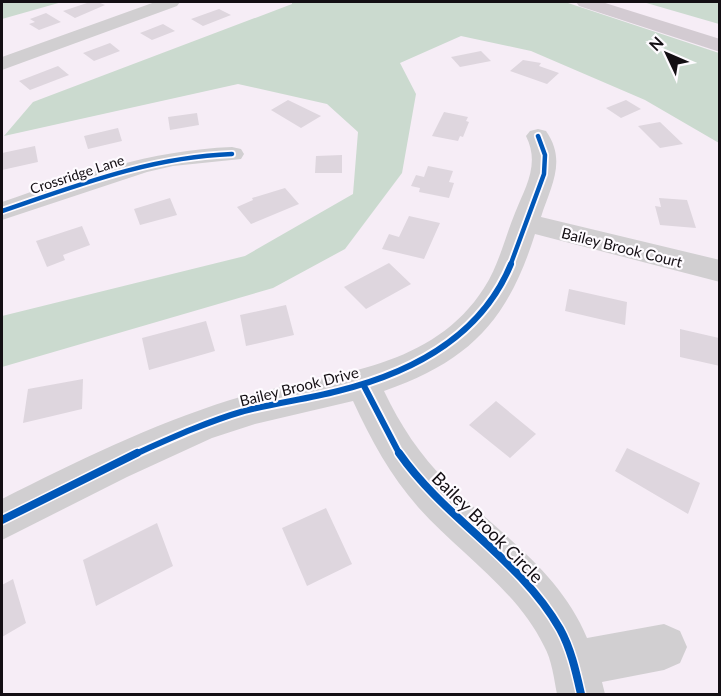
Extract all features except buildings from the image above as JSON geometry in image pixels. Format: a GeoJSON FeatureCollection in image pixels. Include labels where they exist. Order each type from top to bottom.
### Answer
{"type":"FeatureCollection","features":[{"type":"Feature","properties":{"kind":"main road"},"geometry":{"type":"LineString","coordinates":[[585,2],[720,46]]}},
{"type":"Feature","properties":{"kind":"main road"},"geometry":{"type":"LineString","coordinates":[[615,2],[720,36]]}},
{"type":"Feature","properties":{"kind":"street"},"geometry":{"type":"LineString","coordinates":[[2,64],[171,2]]}},
{"type":"Feature","properties":{"kind":"street","name":"Bailey Brook Drive"},"geometry":{"type":"LineString","coordinates":[[2,520],[74,482],[172,436],[232,415],[363,384],[436,351],[475,322],[500,286],[546,166],[546,147],[538,136]]}},
{"type":"Feature","properties":{"kind":"street","name":"Crossridge Lane"},"geometry":{"type":"LineString","coordinates":[[2,212],[120,171],[190,157],[232,154]]}},
{"type":"Feature","properties":{"kind":"street","name":"Bailey Brook Court"},"geometry":{"type":"LineString","coordinates":[[525,222],[720,271]]}},
{"type":"Feature","properties":{"kind":"street","name":"Bailey Brook Circle"},"geometry":{"type":"LineString","coordinates":[[363,384],[386,434],[399,455],[439,501],[544,604],[561,630],[577,680],[664,646]]}},
{"type":"Feature","properties":{"kind":"shaded area"},"geometry":{"type":"Polygon","coordinates":[[[2,2],[62,2],[2,19],[2,2]]]}},
{"type":"Feature","properties":{"kind":"shaded area"},"geometry":{"type":"Polygon","coordinates":[[[292,2],[565,2],[719,53],[719,143],[645,100],[531,51],[461,36],[400,63],[416,94],[402,173],[345,249],[273,288],[2,367],[2,316],[245,256],[353,194],[358,132],[327,104],[238,84],[4,136],[33,102],[292,4],[292,2]]]}},
{"type":"Feature","properties":{"kind":"shaded area"},"geometry":{"type":"Polygon","coordinates":[[[643,2],[716,2],[719,3],[719,24],[643,2]]]}},
{"type":"Feature","properties":{"kind":"cycle path"},"geometry":{"type":"LineString","coordinates":[[2,520],[113,464],[199,427],[242,412],[360,385],[422,360],[442,348],[460,335],[490,304],[508,271],[544,174],[545,155],[538,136]]}},
{"type":"Feature","properties":{"kind":"cycle path"},"geometry":{"type":"LineString","coordinates":[[2,211],[144,165],[202,155],[232,154]]}},
{"type":"Feature","properties":{"kind":"cycle path"},"geometry":{"type":"LineString","coordinates":[[363,384],[392,443],[415,475],[432,495],[511,568],[546,607],[567,644],[581,694]]}}]}
